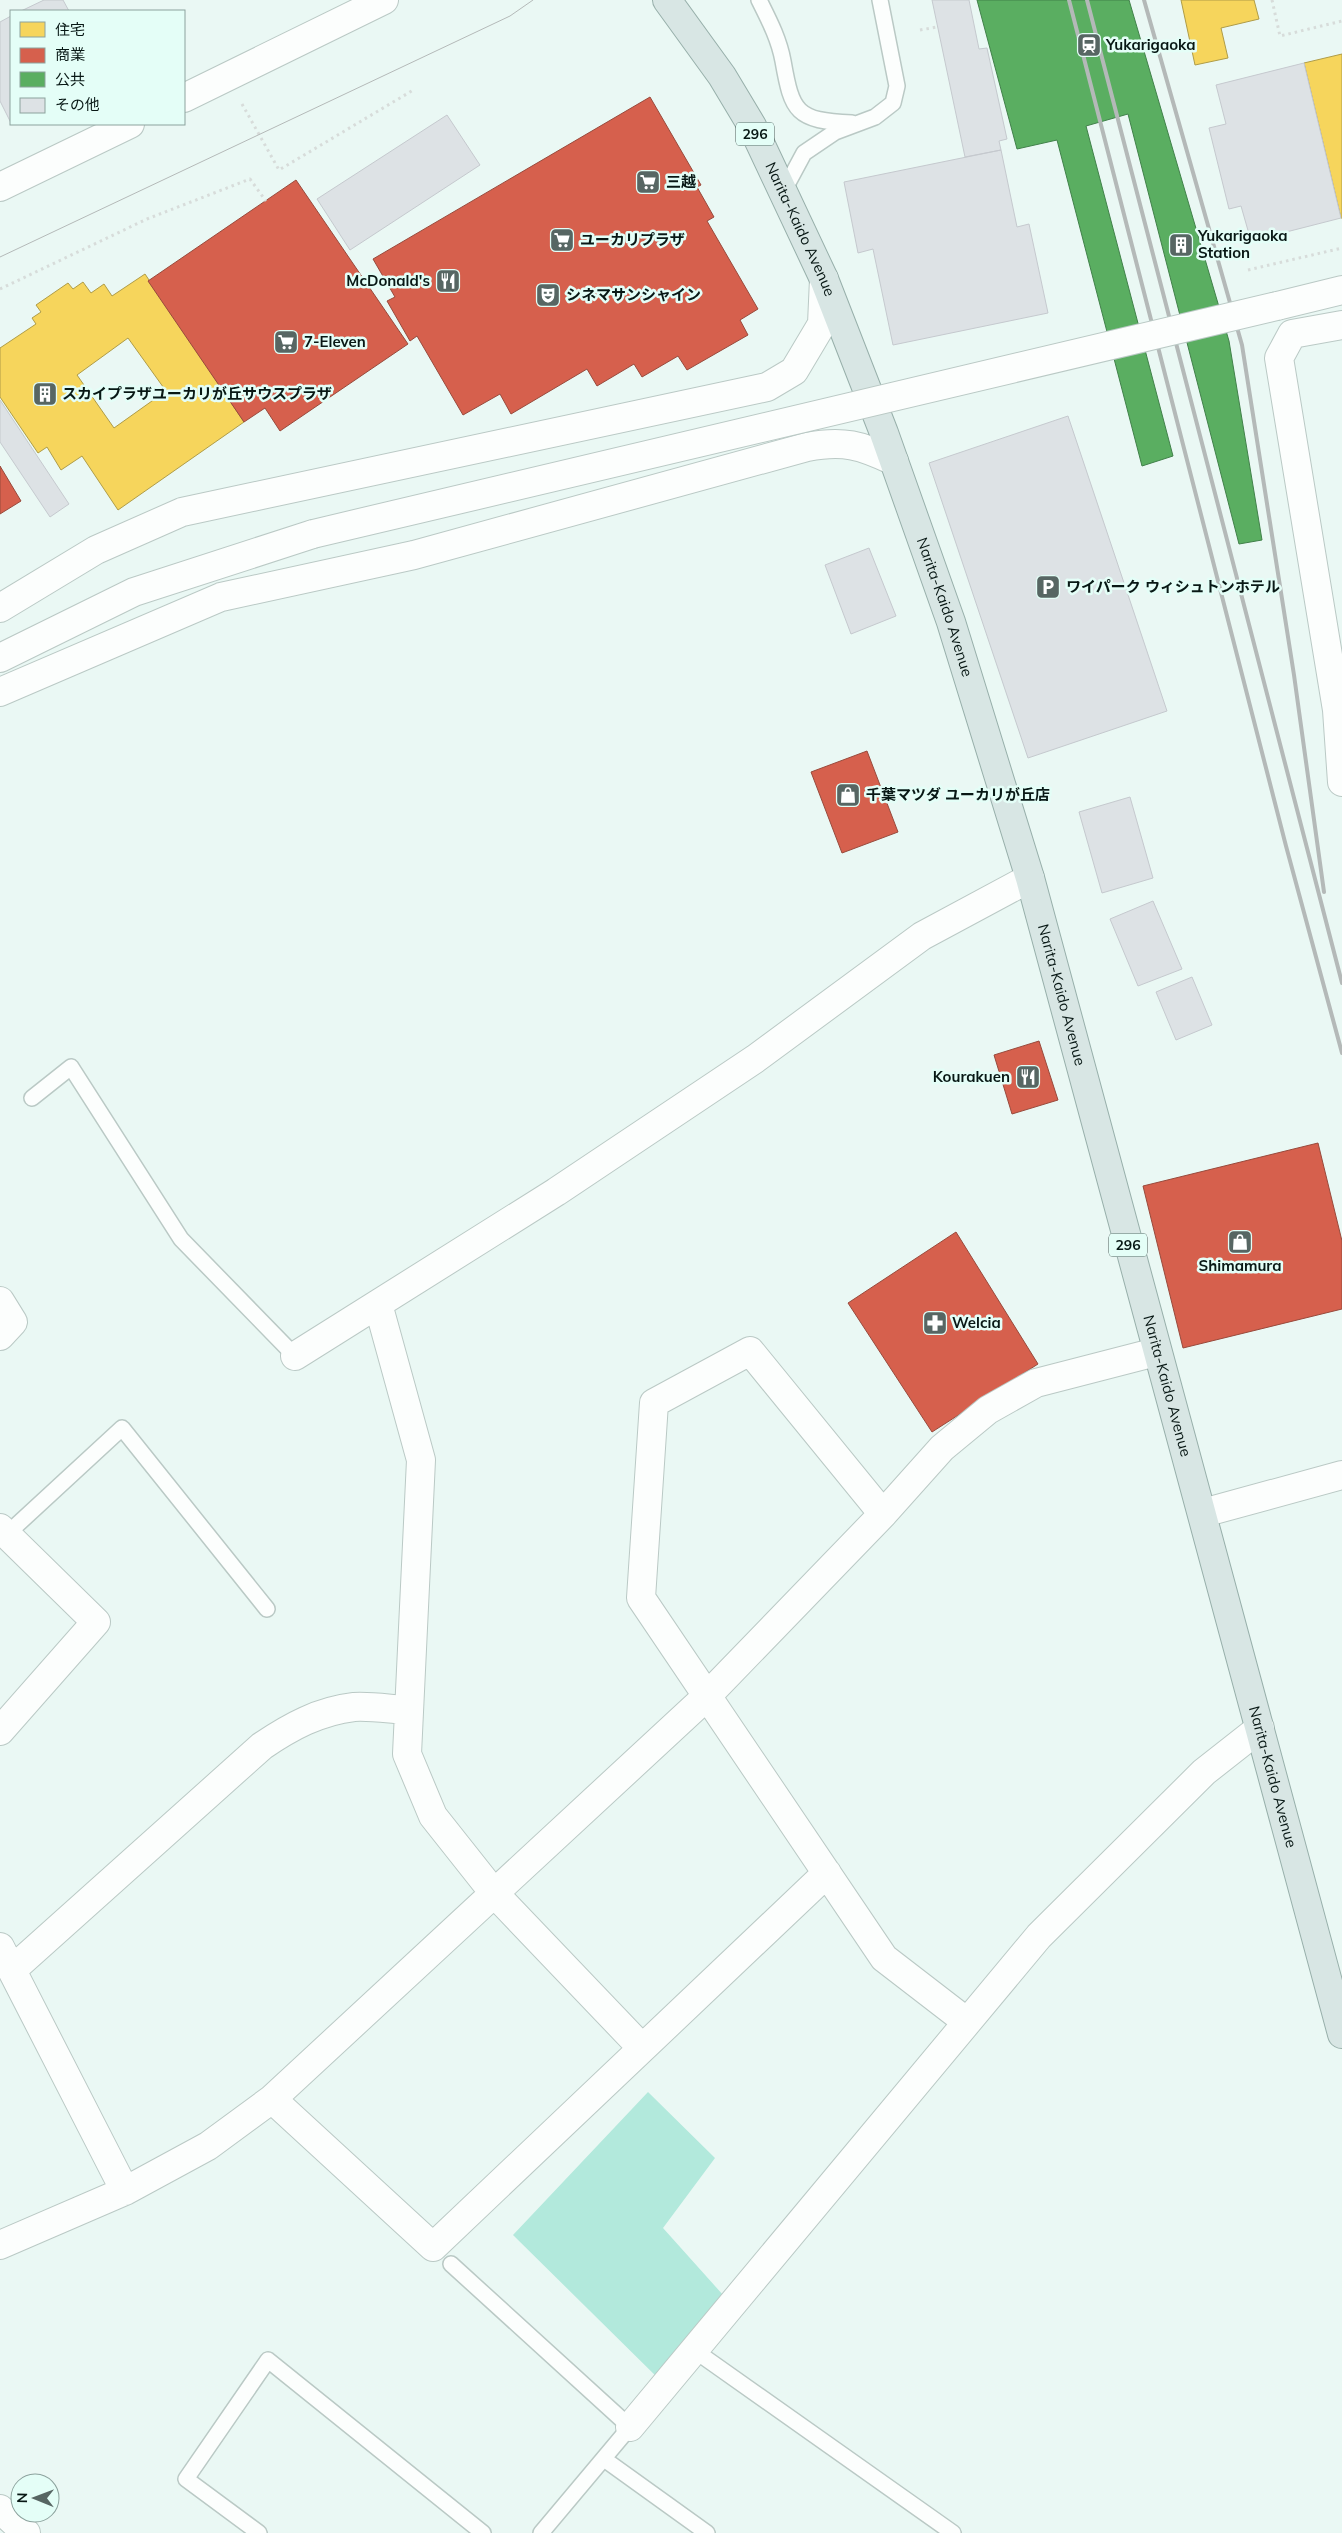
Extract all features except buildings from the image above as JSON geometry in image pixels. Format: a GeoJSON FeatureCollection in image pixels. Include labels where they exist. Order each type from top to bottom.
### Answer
{"type":"FeatureCollection","features":[{"type":"Feature","properties":{"kind":"highway","name":"Narita-Kaido Avenue"},"geometry":{"type":"LineString","coordinates":[[667,0],[722,76],[752,126],[824,279],[894,461],[951,622],[1030,878],[1156,1352],[1203,1513],[1342,2034]]}},
{"type":"Feature","properties":{"kind":"street"},"geometry":{"type":"LineString","coordinates":[[185,98],[384,0]]}},
{"type":"Feature","properties":{"kind":"street"},"geometry":{"type":"LineString","coordinates":[[0,187],[128,125]]}},
{"type":"Feature","properties":{"kind":"street"},"geometry":{"type":"LineString","coordinates":[[0,608],[96,550],[182,512],[766,387],[794,371],[822,324],[824,279]]}},
{"type":"Feature","properties":{"kind":"street"},"geometry":{"type":"LineString","coordinates":[[0,658],[134,592],[313,534],[1342,290]]}},
{"type":"Feature","properties":{"kind":"street"},"geometry":{"type":"LineString","coordinates":[[1342,325],[1292,334],[1279,358],[1336,710],[1342,782]]}},
{"type":"Feature","properties":{"kind":"street"},"geometry":{"type":"LineString","coordinates":[[0,692],[221,597],[414,555],[831,442],[870,450],[894,461]]}},
{"type":"Feature","properties":{"kind":"street"},"geometry":{"type":"LineString","coordinates":[[295,1356],[556,1192],[755,1059],[922,936],[1030,878]]}},
{"type":"Feature","properties":{"kind":"street"},"geometry":{"type":"LineString","coordinates":[[0,1301],[13,1322],[0,1336]]}},
{"type":"Feature","properties":{"kind":"street"},"geometry":{"type":"LineString","coordinates":[[378,1304],[421,1460],[407,1754],[433,1816],[494,1893],[642,2048]]}},
{"type":"Feature","properties":{"kind":"street"},"geometry":{"type":"LineString","coordinates":[[883,1514],[750,1351],[654,1403],[641,1598],[706,1697],[884,1958],[967,2022]]}},
{"type":"Feature","properties":{"kind":"street"},"geometry":{"type":"LineString","coordinates":[[0,2245],[125,2191],[208,2146],[272,2099],[706,1697],[883,1514],[942,1448],[988,1410],[1036,1383],[1156,1352]]}},
{"type":"Feature","properties":{"kind":"street"},"geometry":{"type":"LineString","coordinates":[[1203,1513],[1342,1475]]}},
{"type":"Feature","properties":{"kind":"street"},"geometry":{"type":"LineString","coordinates":[[0,1731],[96,1622],[3,1532]]}},
{"type":"Feature","properties":{"kind":"street"},"geometry":{"type":"LineString","coordinates":[[125,2191],[6,1958],[262,1746],[292,1725],[354,1707],[408,1710]]}},
{"type":"Feature","properties":{"kind":"street"},"geometry":{"type":"LineString","coordinates":[[630,2427],[1039,1936],[1204,1772],[1260,1728]]}},
{"type":"Feature","properties":{"kind":"street"},"geometry":{"type":"LineString","coordinates":[[272,2099],[433,2247],[827,1874]]}},
{"type":"Feature","properties":{"kind":"street"},"geometry":{"type":"LineString","coordinates":[[0,2509],[26,2533]]}},
{"type":"Feature","properties":{"kind":"lane"},"geometry":{"type":"LineString","coordinates":[[760,0],[775,31],[793,103],[808,116],[828,122],[856,124]]}},
{"type":"Feature","properties":{"kind":"lane"},"geometry":{"type":"LineString","coordinates":[[783,192],[804,152],[835,132],[875,117],[893,103],[897,86],[880,0]]}},
{"type":"Feature","properties":{"kind":"lane"},"geometry":{"type":"LineString","coordinates":[[32,1098],[71,1067],[181,1239],[295,1356]]}},
{"type":"Feature","properties":{"kind":"lane"},"geometry":{"type":"LineString","coordinates":[[3,1532],[122,1428],[267,1609]]}},
{"type":"Feature","properties":{"kind":"lane"},"geometry":{"type":"LineString","coordinates":[[451,2264],[630,2427],[541,2533]]}},
{"type":"Feature","properties":{"kind":"lane"},"geometry":{"type":"LineString","coordinates":[[694,2350],[953,2533]]}},
{"type":"Feature","properties":{"kind":"lane"},"geometry":{"type":"LineString","coordinates":[[259,2533],[186,2480],[268,2360],[483,2533]]}},
{"type":"Feature","properties":{"kind":"lane"},"geometry":{"type":"LineString","coordinates":[[604,2458],[707,2533]]}},
{"type":"Feature","properties":{"kind":"path"},"geometry":{"type":"LineString","coordinates":[[1272,0],[1280,36],[1342,21]]}},
{"type":"Feature","properties":{"kind":"path"},"geometry":{"type":"LineString","coordinates":[[920,30],[937,26]]}},
{"type":"Feature","properties":{"kind":"path"},"geometry":{"type":"LineString","coordinates":[[238,98],[278,170],[415,89]]}},
{"type":"Feature","properties":{"kind":"path"},"geometry":{"type":"LineString","coordinates":[[0,289],[147,219],[250,179],[266,201]]}},
{"type":"Feature","properties":{"kind":"path"},"geometry":{"type":"LineString","coordinates":[[1248,270],[1342,248]]}},
{"type":"Feature","properties":{"kind":"green space"},"geometry":{"type":"Polygon","coordinates":[[[648,2092],[715,2158],[663,2228],[732,2305],[665,2385],[513,2235],[648,2092]]]}},
{"type":"Feature","properties":{"kind":"tram line"},"geometry":{"type":"LineString","coordinates":[[0,257],[510,16],[533,0]]}},
{"type":"Feature","properties":{"kind":"railway"},"geometry":{"type":"LineString","coordinates":[[1069,0],[1286,846],[1342,1053]]}},
{"type":"Feature","properties":{"kind":"railway"},"geometry":{"type":"LineString","coordinates":[[1087,0],[1342,983]]}},
{"type":"Feature","properties":{"kind":"railway"},"geometry":{"type":"LineString","coordinates":[[1144,0],[1242,345],[1294,675],[1324,892]]}},
{"type":"Feature","properties":{"kind":"place","name":"Yukarigaoka"},"geometry":{"type":"Point","coordinates":[1089,45]}},
{"type":"Feature","properties":{"kind":"place","name":"三越"},"geometry":{"type":"Point","coordinates":[648,182]}},
{"type":"Feature","properties":{"kind":"place","name":"ユーカリプラザ"},"geometry":{"type":"Point","coordinates":[562,240]}},
{"type":"Feature","properties":{"kind":"place","name":"Yukarigaoka Station"},"geometry":{"type":"Point","coordinates":[1181,245]}},
{"type":"Feature","properties":{"kind":"place","name":"McDonald's"},"geometry":{"type":"Point","coordinates":[448,281]}},
{"type":"Feature","properties":{"kind":"place","name":"シネマサンシャイン"},"geometry":{"type":"Point","coordinates":[548,295]}},
{"type":"Feature","properties":{"kind":"place","name":"7-Eleven"},"geometry":{"type":"Point","coordinates":[286,342]}},
{"type":"Feature","properties":{"kind":"place","name":"スカイプラザユーカリが丘サウスプラザ"},"geometry":{"type":"Point","coordinates":[45,394]}},
{"type":"Feature","properties":{"kind":"place","name":"ワイパーク ウィシュトンホテル"},"geometry":{"type":"Point","coordinates":[1048,587]}},
{"type":"Feature","properties":{"kind":"place","name":"千葉マツダ ユーカリが丘店"},"geometry":{"type":"Point","coordinates":[848,795]}},
{"type":"Feature","properties":{"kind":"place","name":"Kourakuen"},"geometry":{"type":"Point","coordinates":[1028,1077]}},
{"type":"Feature","properties":{"kind":"place","name":"Shimamura"},"geometry":{"type":"Point","coordinates":[1240,1242]}},
{"type":"Feature","properties":{"kind":"place","name":"Welcia"},"geometry":{"type":"Point","coordinates":[935,1323]}}]}
